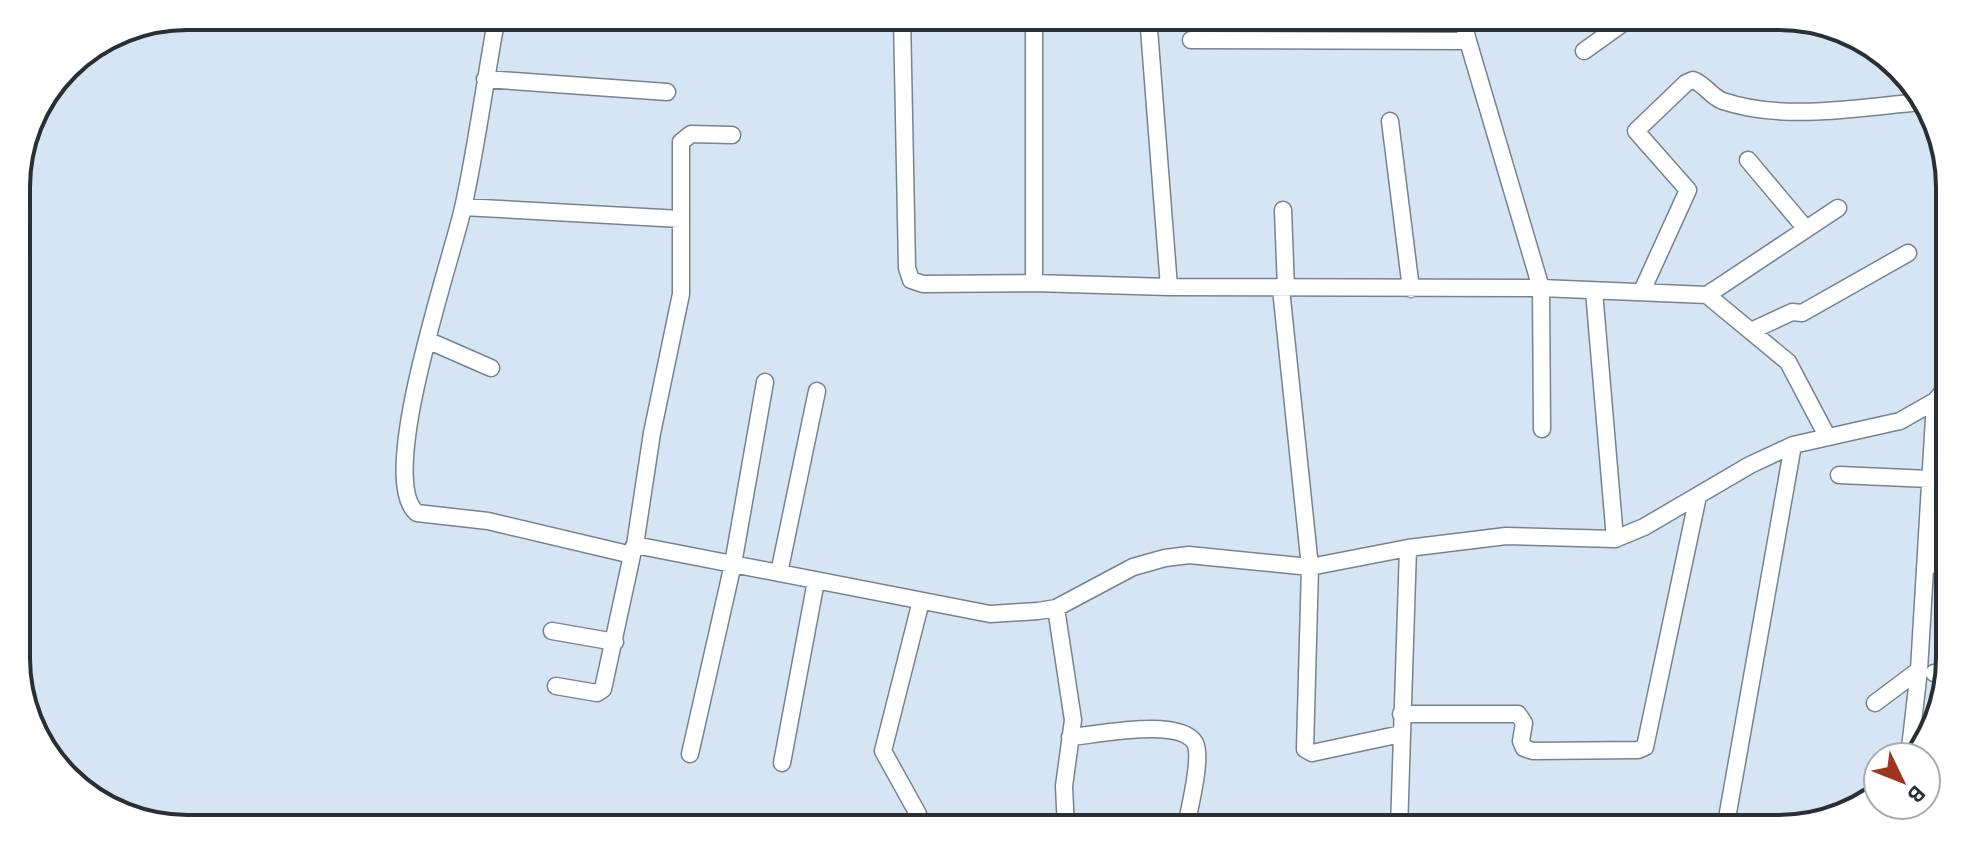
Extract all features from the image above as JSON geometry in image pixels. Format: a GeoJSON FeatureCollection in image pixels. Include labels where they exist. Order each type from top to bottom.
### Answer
{"type":"FeatureCollection","features":[{"type":"Feature","properties":{"kind":"street"},"geometry":{"type":"LineString","coordinates":[[494,30],[463,207],[410,405],[405,449],[410,508],[436,517],[488,521],[990,614],[1056,608],[1133,567],[1189,555],[1310,567],[1408,548],[1506,536],[1615,539],[1644,527],[1793,445],[1900,421],[1936,397]]}},
{"type":"Feature","properties":{"kind":"street"},"geometry":{"type":"LineString","coordinates":[[902,30],[907,268],[911,280],[923,284],[1034,283],[1284,289],[1541,288],[1707,295],[1788,362],[1827,436]]}},
{"type":"Feature","properties":{"kind":"street"},"geometry":{"type":"LineString","coordinates":[[1034,30],[1034,283]]}},
{"type":"Feature","properties":{"kind":"street"},"geometry":{"type":"LineString","coordinates":[[1149,30],[1169,287]]}},
{"type":"Feature","properties":{"kind":"street"},"geometry":{"type":"LineString","coordinates":[[1465,30],[1541,288],[1542,429]]}},
{"type":"Feature","properties":{"kind":"street"},"geometry":{"type":"LineString","coordinates":[[1584,51],[1613,30]]}},
{"type":"Feature","properties":{"kind":"street"},"geometry":{"type":"LineString","coordinates":[[1191,40],[1468,41]]}},
{"type":"Feature","properties":{"kind":"street"},"geometry":{"type":"LineString","coordinates":[[485,79],[667,92]]}},
{"type":"Feature","properties":{"kind":"street"},"geometry":{"type":"LineString","coordinates":[[1642,291],[1688,190],[1636,131],[1693,80],[1727,102],[1775,110],[1911,103]]}},
{"type":"Feature","properties":{"kind":"street"},"geometry":{"type":"LineString","coordinates":[[1390,121],[1411,289]]}},
{"type":"Feature","properties":{"kind":"street"},"geometry":{"type":"LineString","coordinates":[[556,686],[602,691],[615,642],[634,550],[652,433],[681,294],[681,142],[691,134],[732,135]]}},
{"type":"Feature","properties":{"kind":"street"},"geometry":{"type":"LineString","coordinates":[[1748,160],[1806,229]]}},
{"type":"Feature","properties":{"kind":"street"},"geometry":{"type":"LineString","coordinates":[[463,207],[681,219]]}},
{"type":"Feature","properties":{"kind":"street"},"geometry":{"type":"LineString","coordinates":[[1707,295],[1838,208]]}},
{"type":"Feature","properties":{"kind":"street"},"geometry":{"type":"LineString","coordinates":[[1283,210],[1284,289],[1310,567],[1308,753],[1401,734]]}},
{"type":"Feature","properties":{"kind":"street"},"geometry":{"type":"LineString","coordinates":[[1751,331],[1792,312],[1802,313],[1908,253]]}},
{"type":"Feature","properties":{"kind":"street"},"geometry":{"type":"LineString","coordinates":[[1594,291],[1615,539]]}},
{"type":"Feature","properties":{"kind":"street"},"geometry":{"type":"LineString","coordinates":[[427,340],[491,368]]}},
{"type":"Feature","properties":{"kind":"street"},"geometry":{"type":"LineString","coordinates":[[690,754],[733,564],[765,382]]}},
{"type":"Feature","properties":{"kind":"street"},"geometry":{"type":"LineString","coordinates":[[779,573],[817,391]]}},
{"type":"Feature","properties":{"kind":"street"},"geometry":{"type":"LineString","coordinates":[[1912,740],[1933,673],[1930,479],[1936,439]]}},
{"type":"Feature","properties":{"kind":"street"},"geometry":{"type":"LineString","coordinates":[[1728,815],[1793,445]]}},
{"type":"Feature","properties":{"kind":"street"},"geometry":{"type":"LineString","coordinates":[[1839,475],[1930,479]]}},
{"type":"Feature","properties":{"kind":"street"},"geometry":{"type":"LineString","coordinates":[[1401,714],[1518,714],[1524,723],[1521,741],[1524,748],[1533,751],[1645,747],[1698,496]]}},
{"type":"Feature","properties":{"kind":"street"},"geometry":{"type":"LineString","coordinates":[[1399,815],[1408,548]]}},
{"type":"Feature","properties":{"kind":"street"},"geometry":{"type":"LineString","coordinates":[[782,763],[816,581]]}},
{"type":"Feature","properties":{"kind":"street"},"geometry":{"type":"LineString","coordinates":[[918,815],[883,751],[921,601]]}},
{"type":"Feature","properties":{"kind":"street"},"geometry":{"type":"LineString","coordinates":[[1056,608],[1073,720],[1064,786],[1065,815]]}},
{"type":"Feature","properties":{"kind":"street"},"geometry":{"type":"LineString","coordinates":[[552,631],[615,642]]}},
{"type":"Feature","properties":{"kind":"street"},"geometry":{"type":"LineString","coordinates":[[1875,703],[1933,673]]}},
{"type":"Feature","properties":{"kind":"street"},"geometry":{"type":"LineString","coordinates":[[1070,737],[1177,729],[1195,744],[1197,758],[1188,815]]}}]}
